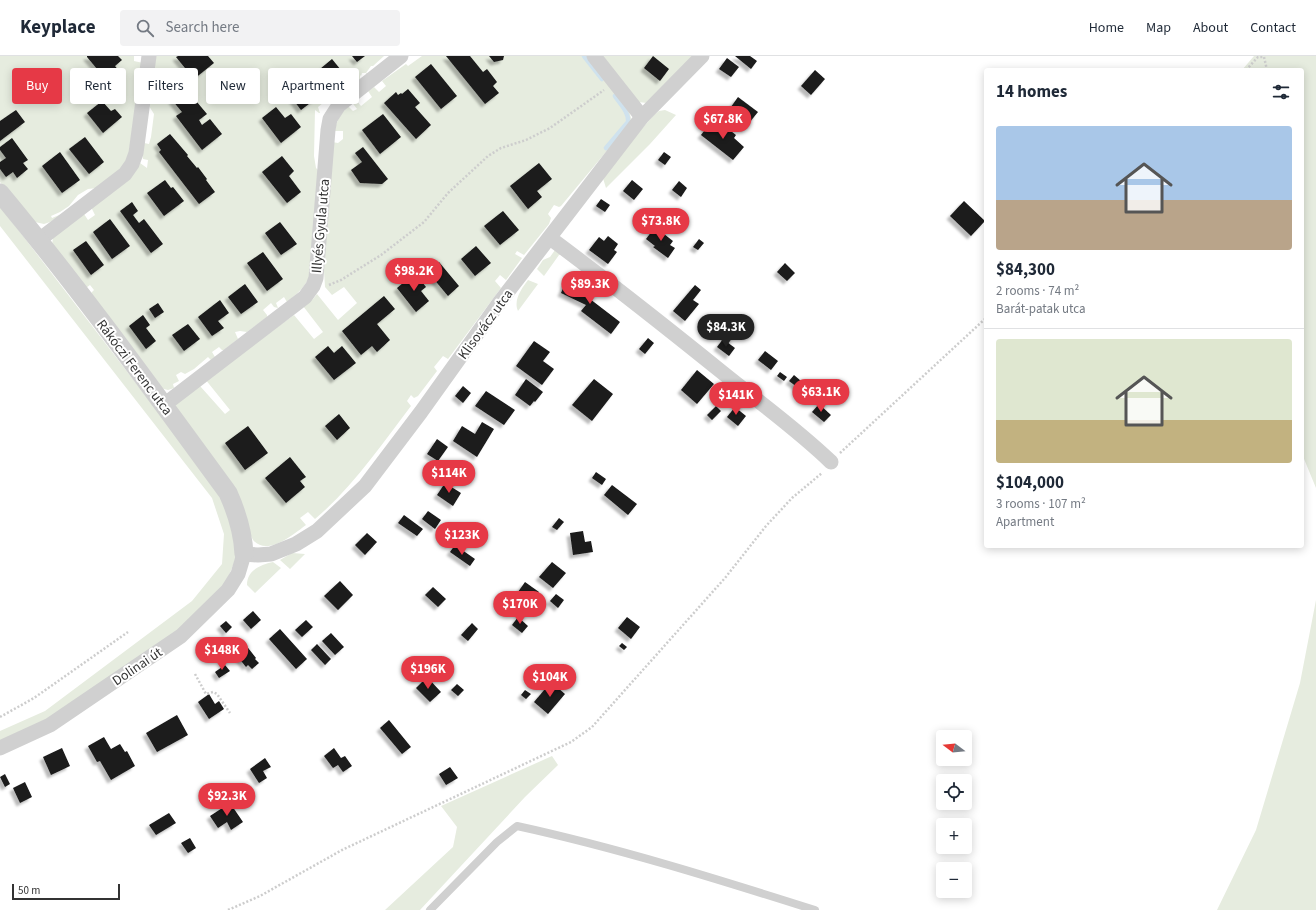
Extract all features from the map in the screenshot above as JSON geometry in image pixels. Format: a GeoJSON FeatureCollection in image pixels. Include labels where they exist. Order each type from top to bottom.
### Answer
{"type":"FeatureCollection","features":[{"type":"Feature","properties":{"kind":"street"},"geometry":{"type":"LineString","coordinates":[[39,240],[125,174],[131,167],[136,154],[149,56]]}},
{"type":"Feature","properties":{"kind":"street","name":"Illyés Gyula utca"},"geometry":{"type":"LineString","coordinates":[[164,405],[305,297],[313,286],[316,278],[330,119],[339,105],[401,56]]}},
{"type":"Feature","properties":{"kind":"street"},"geometry":{"type":"LineString","coordinates":[[594,56],[642,117]]}},
{"type":"Feature","properties":{"kind":"street","name":"Klisovácz utca"},"geometry":{"type":"LineString","coordinates":[[244,554],[271,554],[296,544],[317,531],[365,486],[421,412],[499,303],[642,117],[702,56]]}},
{"type":"Feature","properties":{"kind":"street","name":"Rákóczi Ferenc utca"},"geometry":{"type":"LineString","coordinates":[[0,193],[39,240],[164,405],[228,493],[240,524],[244,541],[244,554]]}},
{"type":"Feature","properties":{"kind":"street"},"geometry":{"type":"LineString","coordinates":[[550,238],[706,359],[819,450],[831,462]]}},
{"type":"Feature","properties":{"kind":"street","name":"Dolinai út"},"geometry":{"type":"LineString","coordinates":[[0,748],[50,725],[181,636],[228,590],[238,574],[244,554]]}},
{"type":"Feature","properties":{"kind":"lane"},"geometry":{"type":"LineString","coordinates":[[430,910],[497,842],[517,826],[574,838],[734,884],[815,910]]}},
{"type":"Feature","properties":{"kind":"path"},"geometry":{"type":"LineString","coordinates":[[1248,68],[1258,57],[1264,57],[1267,68]]}},
{"type":"Feature","properties":{"kind":"path"},"geometry":{"type":"LineString","coordinates":[[305,297],[341,280],[381,255],[424,222],[448,193],[488,156],[502,148],[526,140],[550,128],[615,83]]}},
{"type":"Feature","properties":{"kind":"path"},"geometry":{"type":"LineString","coordinates":[[228,910],[260,896],[342,850],[571,742],[592,727],[726,578],[766,526],[792,498],[818,476],[831,462],[984,320]]}},
{"type":"Feature","properties":{"kind":"path"},"geometry":{"type":"LineString","coordinates":[[0,717],[34,698],[128,632]]}},
{"type":"Feature","properties":{"kind":"path"},"geometry":{"type":"LineString","coordinates":[[195,674],[206,694],[213,692],[217,694],[230,713]]}},
{"type":"Feature","properties":{"kind":"shaded area"},"geometry":{"type":"Polygon","coordinates":[[[0,56],[134,56],[134,61],[143,63],[142,68],[134,68],[134,104],[137,104],[128,158],[123,168],[97,188],[88,189],[78,195],[69,206],[51,216],[52,218],[64,213],[44,224],[35,222],[26,215],[0,182],[0,56]]]}},
{"type":"Feature","properties":{"kind":"shaded area"},"geometry":{"type":"Polygon","coordinates":[[[155,56],[384,56],[373,66],[371,66],[366,73],[362,73],[361,76],[360,75],[360,80],[359,68],[268,68],[268,104],[322,104],[318,107],[320,113],[315,110],[314,156],[316,168],[318,170],[310,276],[305,284],[287,302],[284,297],[276,303],[278,308],[274,307],[271,303],[263,310],[267,317],[247,332],[235,332],[238,339],[224,350],[219,347],[212,352],[215,357],[211,360],[208,357],[194,369],[185,374],[181,372],[176,375],[179,381],[173,384],[174,388],[168,390],[160,388],[88,296],[94,290],[90,285],[83,290],[52,246],[53,237],[84,214],[88,220],[95,215],[91,207],[126,181],[137,169],[140,163],[147,168],[148,160],[143,159],[142,154],[144,143],[149,144],[151,137],[154,114],[149,104],[198,104],[198,68],[154,68],[155,56]]]}},
{"type":"Feature","properties":{"kind":"shaded area"},"geometry":{"type":"Polygon","coordinates":[[[422,56],[590,56],[629,111],[631,118],[630,123],[561,206],[559,207],[554,205],[548,214],[551,218],[549,224],[524,255],[517,251],[515,254],[522,258],[506,280],[500,275],[495,281],[501,288],[448,359],[443,356],[434,367],[437,371],[418,396],[414,398],[411,395],[407,401],[411,406],[342,493],[315,519],[308,512],[300,518],[306,525],[295,534],[273,545],[259,545],[253,540],[176,408],[176,403],[200,386],[225,414],[230,410],[205,379],[294,315],[314,339],[323,332],[303,306],[317,294],[338,320],[357,303],[344,287],[332,295],[325,287],[324,271],[332,142],[338,143],[343,139],[343,131],[335,131],[336,124],[341,114],[348,106],[353,111],[357,109],[353,104],[359,104],[361,106],[372,97],[368,91],[374,87],[379,92],[386,86],[382,81],[406,64],[408,66],[422,56]]]}},
{"type":"Feature","properties":{"kind":"shaded area"},"geometry":{"type":"Polygon","coordinates":[[[603,56],[695,56],[647,103],[638,102],[603,56]]]}},
{"type":"Feature","properties":{"kind":"shaded area"},"geometry":{"type":"Polygon","coordinates":[[[1254,56],[1316,56],[1316,488],[1304,459],[1304,68],[1244,68],[1254,56]]]}},
{"type":"Feature","properties":{"kind":"shaded area"},"geometry":{"type":"Polygon","coordinates":[[[665,110],[676,115],[650,144],[606,188],[602,175],[654,115],[659,111],[665,110]]]}},
{"type":"Feature","properties":{"kind":"shaded area"},"geometry":{"type":"Polygon","coordinates":[[[0,206],[221,494],[234,531],[237,556],[224,587],[185,625],[53,718],[0,743],[0,731],[45,711],[192,601],[222,564],[224,534],[212,498],[0,226],[0,206]]]}},
{"type":"Feature","properties":{"kind":"shaded area"},"geometry":{"type":"Polygon","coordinates":[[[555,250],[564,254],[559,255],[544,276],[537,269],[543,260],[550,257],[555,250]]]}},
{"type":"Feature","properties":{"kind":"shaded area"},"geometry":{"type":"Polygon","coordinates":[[[528,280],[538,284],[518,311],[517,298],[528,280]]]}},
{"type":"Feature","properties":{"kind":"shaded area"},"geometry":{"type":"Polygon","coordinates":[[[292,553],[305,554],[290,569],[280,560],[292,553]]]}},
{"type":"Feature","properties":{"kind":"shaded area"},"geometry":{"type":"Polygon","coordinates":[[[273,562],[281,568],[255,593],[247,585],[249,576],[255,569],[273,562]]]}},
{"type":"Feature","properties":{"kind":"shaded area"},"geometry":{"type":"Polygon","coordinates":[[[1316,600],[1316,910],[1217,910],[1256,830],[1300,683],[1316,600]]]}},
{"type":"Feature","properties":{"kind":"shaded area"},"geometry":{"type":"Polygon","coordinates":[[[552,756],[558,765],[525,797],[420,910],[385,910],[453,847],[457,827],[441,806],[552,756]]]}},
{"type":"Feature","properties":{"kind":"building"},"geometry":{"type":"Polygon","coordinates":[[[118,56],[122,60],[115,66],[117,68],[96,68],[87,57],[118,56]]]}},
{"type":"Feature","properties":{"kind":"building"},"geometry":{"type":"Polygon","coordinates":[[[208,56],[214,63],[198,76],[198,68],[185,68],[176,57],[208,56]]]}},
{"type":"Feature","properties":{"kind":"building"},"geometry":{"type":"Polygon","coordinates":[[[352,56],[365,56],[357,62],[352,56]]]}},
{"type":"Feature","properties":{"kind":"building"},"geometry":{"type":"Polygon","coordinates":[[[446,56],[470,56],[483,72],[487,69],[497,82],[493,86],[499,93],[485,104],[446,56]]]}},
{"type":"Feature","properties":{"kind":"building"},"geometry":{"type":"Polygon","coordinates":[[[489,56],[504,56],[503,60],[494,62],[489,56]]]}},
{"type":"Feature","properties":{"kind":"building"},"geometry":{"type":"Polygon","coordinates":[[[653,56],[669,69],[660,81],[644,68],[653,56]]]}},
{"type":"Feature","properties":{"kind":"building"},"geometry":{"type":"Polygon","coordinates":[[[735,56],[750,56],[757,61],[751,69],[735,56]]]}},
{"type":"Feature","properties":{"kind":"building"},"geometry":{"type":"Polygon","coordinates":[[[727,58],[739,67],[731,77],[719,69],[727,58]]]}},
{"type":"Feature","properties":{"kind":"building"},"geometry":{"type":"Polygon","coordinates":[[[332,59],[339,68],[321,68],[332,59]]]}},
{"type":"Feature","properties":{"kind":"building"},"geometry":{"type":"Polygon","coordinates":[[[431,64],[457,96],[441,109],[415,77],[431,64]]]}},
{"type":"Feature","properties":{"kind":"building"},"geometry":{"type":"Polygon","coordinates":[[[815,70],[825,79],[811,95],[801,86],[815,70]]]}},
{"type":"Feature","properties":{"kind":"building"},"geometry":{"type":"Polygon","coordinates":[[[408,89],[420,103],[415,107],[431,125],[416,139],[384,103],[396,92],[398,95],[401,93],[402,94],[408,89]]]}},
{"type":"Feature","properties":{"kind":"building"},"geometry":{"type":"Polygon","coordinates":[[[738,97],[758,112],[745,128],[726,114],[738,97]]]}},
{"type":"Feature","properties":{"kind":"building"},"geometry":{"type":"Polygon","coordinates":[[[198,103],[207,114],[199,120],[202,125],[210,119],[222,134],[202,150],[176,116],[182,112],[175,104],[198,103]]]}},
{"type":"Feature","properties":{"kind":"building"},"geometry":{"type":"Polygon","coordinates":[[[98,104],[105,104],[111,111],[115,109],[122,117],[103,133],[87,113],[98,104]]]}},
{"type":"Feature","properties":{"kind":"building"},"geometry":{"type":"Polygon","coordinates":[[[296,104],[309,104],[301,110],[296,104]]]}},
{"type":"Feature","properties":{"kind":"building"},"geometry":{"type":"Polygon","coordinates":[[[276,107],[285,118],[291,114],[301,127],[281,143],[262,118],[276,107]]]}},
{"type":"Feature","properties":{"kind":"building"},"geometry":{"type":"Polygon","coordinates":[[[16,110],[25,122],[0,141],[0,121],[16,110]]]}},
{"type":"Feature","properties":{"kind":"building"},"geometry":{"type":"Polygon","coordinates":[[[383,114],[401,137],[380,154],[362,130],[383,114]]]}},
{"type":"Feature","properties":{"kind":"building"},"geometry":{"type":"Polygon","coordinates":[[[712,121],[724,131],[727,128],[736,135],[734,138],[744,147],[733,160],[701,135],[712,121]]]}},
{"type":"Feature","properties":{"kind":"building"},"geometry":{"type":"Polygon","coordinates":[[[170,134],[197,168],[198,167],[215,192],[199,204],[159,152],[161,150],[157,144],[170,134]]]}},
{"type":"Feature","properties":{"kind":"building"},"geometry":{"type":"Polygon","coordinates":[[[85,137],[104,162],[89,174],[69,149],[85,137]]]}},
{"type":"Feature","properties":{"kind":"building"},"geometry":{"type":"Polygon","coordinates":[[[12,138],[28,160],[23,163],[28,169],[17,178],[13,172],[6,177],[0,169],[0,162],[6,158],[0,150],[0,147],[12,138]]]}},
{"type":"Feature","properties":{"kind":"building"},"geometry":{"type":"Polygon","coordinates":[[[363,147],[388,179],[382,184],[360,183],[351,170],[362,162],[355,153],[363,147]]]}},
{"type":"Feature","properties":{"kind":"building"},"geometry":{"type":"Polygon","coordinates":[[[60,152],[80,180],[62,193],[42,166],[60,152]]]}},
{"type":"Feature","properties":{"kind":"building"},"geometry":{"type":"Polygon","coordinates":[[[664,152],[671,157],[665,165],[658,160],[664,152]]]}},
{"type":"Feature","properties":{"kind":"building"},"geometry":{"type":"Polygon","coordinates":[[[282,156],[294,171],[289,176],[301,192],[287,203],[262,172],[282,156]]]}},
{"type":"Feature","properties":{"kind":"building"},"geometry":{"type":"Polygon","coordinates":[[[539,163],[552,179],[537,191],[542,197],[528,209],[510,186],[539,163]]]}},
{"type":"Feature","properties":{"kind":"building"},"geometry":{"type":"Polygon","coordinates":[[[165,180],[171,188],[173,187],[184,201],[164,216],[147,193],[165,180]]]}},
{"type":"Feature","properties":{"kind":"building"},"geometry":{"type":"Polygon","coordinates":[[[632,180],[643,189],[634,200],[623,191],[632,180]]]}},
{"type":"Feature","properties":{"kind":"building"},"geometry":{"type":"Polygon","coordinates":[[[679,181],[687,188],[681,197],[672,190],[679,181]]]}},
{"type":"Feature","properties":{"kind":"building"},"geometry":{"type":"Polygon","coordinates":[[[601,199],[610,205],[605,212],[596,206],[601,199]]]}},
{"type":"Feature","properties":{"kind":"building"},"geometry":{"type":"Polygon","coordinates":[[[964,201],[984,220],[984,222],[971,236],[950,216],[964,201]]]}},
{"type":"Feature","properties":{"kind":"building"},"geometry":{"type":"Polygon","coordinates":[[[132,202],[138,211],[133,215],[139,223],[144,219],[163,244],[151,253],[120,211],[132,202]]]}},
{"type":"Feature","properties":{"kind":"building"},"geometry":{"type":"Polygon","coordinates":[[[503,211],[519,230],[500,245],[484,226],[503,211]]]}},
{"type":"Feature","properties":{"kind":"building"},"geometry":{"type":"Polygon","coordinates":[[[110,219],[130,246],[112,259],[93,232],[110,219]]]}},
{"type":"Feature","properties":{"kind":"building"},"geometry":{"type":"Polygon","coordinates":[[[280,222],[297,244],[281,255],[265,233],[280,222]]]}},
{"type":"Feature","properties":{"kind":"building"},"geometry":{"type":"Polygon","coordinates":[[[655,227],[673,241],[670,245],[675,248],[668,258],[653,247],[655,246],[646,239],[655,227]]]}},
{"type":"Feature","properties":{"kind":"building"},"geometry":{"type":"Polygon","coordinates":[[[608,236],[618,244],[614,250],[617,252],[608,264],[589,250],[599,237],[604,241],[608,236]]]}},
{"type":"Feature","properties":{"kind":"building"},"geometry":{"type":"Polygon","coordinates":[[[699,239],[704,243],[698,250],[693,247],[699,239]]]}},
{"type":"Feature","properties":{"kind":"building"},"geometry":{"type":"Polygon","coordinates":[[[86,241],[104,265],[91,275],[73,250],[86,241]]]}},
{"type":"Feature","properties":{"kind":"building"},"geometry":{"type":"Polygon","coordinates":[[[476,246],[491,263],[475,276],[461,259],[476,246]]]}},
{"type":"Feature","properties":{"kind":"building"},"geometry":{"type":"Polygon","coordinates":[[[263,252],[283,279],[267,291],[247,263],[263,252]]]}},
{"type":"Feature","properties":{"kind":"building"},"geometry":{"type":"Polygon","coordinates":[[[439,262],[459,286],[448,296],[428,272],[439,262]]]}},
{"type":"Feature","properties":{"kind":"building"},"geometry":{"type":"Polygon","coordinates":[[[785,263],[795,273],[787,281],[777,272],[785,263]]]}},
{"type":"Feature","properties":{"kind":"building"},"geometry":{"type":"Polygon","coordinates":[[[415,273],[426,287],[421,291],[429,301],[416,312],[397,288],[415,273]]]}},
{"type":"Feature","properties":{"kind":"building"},"geometry":{"type":"Polygon","coordinates":[[[568,277],[594,290],[590,299],[620,322],[611,334],[581,311],[586,305],[561,293],[568,277]]]}},
{"type":"Feature","properties":{"kind":"building"},"geometry":{"type":"Polygon","coordinates":[[[245,284],[258,302],[241,314],[228,297],[245,284]]]}},
{"type":"Feature","properties":{"kind":"building"},"geometry":{"type":"Polygon","coordinates":[[[695,285],[701,290],[693,300],[699,304],[685,321],[673,311],[695,285]]]}},
{"type":"Feature","properties":{"kind":"building"},"geometry":{"type":"Polygon","coordinates":[[[384,296],[395,309],[377,324],[390,340],[377,352],[372,346],[361,355],[342,331],[384,296]]]}},
{"type":"Feature","properties":{"kind":"building"},"geometry":{"type":"Polygon","coordinates":[[[220,300],[229,313],[218,321],[224,328],[212,336],[198,317],[220,300]]]}},
{"type":"Feature","properties":{"kind":"building"},"geometry":{"type":"Polygon","coordinates":[[[158,303],[164,312],[155,318],[149,309],[158,303]]]}},
{"type":"Feature","properties":{"kind":"building"},"geometry":{"type":"Polygon","coordinates":[[[143,315],[150,325],[146,328],[156,341],[146,349],[129,326],[143,315]]]}},
{"type":"Feature","properties":{"kind":"building"},"geometry":{"type":"Polygon","coordinates":[[[188,324],[200,339],[184,351],[172,335],[188,324]]]}},
{"type":"Feature","properties":{"kind":"building"},"geometry":{"type":"Polygon","coordinates":[[[648,338],[654,343],[645,354],[639,349],[648,338]]]}},
{"type":"Feature","properties":{"kind":"building"},"geometry":{"type":"Polygon","coordinates":[[[723,339],[735,348],[729,356],[717,347],[723,339]]]}},
{"type":"Feature","properties":{"kind":"building"},"geometry":{"type":"Polygon","coordinates":[[[534,341],[550,352],[543,361],[554,369],[542,385],[516,366],[534,341]]]}},
{"type":"Feature","properties":{"kind":"building"},"geometry":{"type":"Polygon","coordinates":[[[328,346],[334,353],[342,346],[356,363],[334,380],[315,357],[328,346]]]}},
{"type":"Feature","properties":{"kind":"building"},"geometry":{"type":"Polygon","coordinates":[[[765,351],[778,361],[771,370],[758,360],[765,351]]]}},
{"type":"Feature","properties":{"kind":"building"},"geometry":{"type":"Polygon","coordinates":[[[697,370],[714,384],[697,404],[681,390],[697,370]]]}},
{"type":"Feature","properties":{"kind":"building"},"geometry":{"type":"Polygon","coordinates":[[[780,372],[787,377],[784,381],[777,376],[780,372]]]}},
{"type":"Feature","properties":{"kind":"building"},"geometry":{"type":"Polygon","coordinates":[[[794,375],[801,381],[797,387],[789,381],[794,375]]]}},
{"type":"Feature","properties":{"kind":"building"},"geometry":{"type":"Polygon","coordinates":[[[526,379],[543,392],[530,406],[515,395],[526,379]]]}},
{"type":"Feature","properties":{"kind":"building"},"geometry":{"type":"Polygon","coordinates":[[[594,379],[613,394],[592,421],[572,405],[594,379]]]}},
{"type":"Feature","properties":{"kind":"building"},"geometry":{"type":"Polygon","coordinates":[[[463,386],[471,393],[463,403],[455,396],[463,386]]]}},
{"type":"Feature","properties":{"kind":"building"},"geometry":{"type":"Polygon","coordinates":[[[486,391],[515,410],[504,425],[475,406],[486,391]]]}},
{"type":"Feature","properties":{"kind":"building"},"geometry":{"type":"Polygon","coordinates":[[[819,404],[831,415],[824,422],[812,412],[819,404]]]}},
{"type":"Feature","properties":{"kind":"building"},"geometry":{"type":"Polygon","coordinates":[[[716,406],[721,411],[712,420],[707,415],[716,406]]]}},
{"type":"Feature","properties":{"kind":"building"},"geometry":{"type":"Polygon","coordinates":[[[735,407],[746,416],[738,426],[727,417],[735,407]]]}},
{"type":"Feature","properties":{"kind":"building"},"geometry":{"type":"Polygon","coordinates":[[[339,414],[350,428],[337,440],[325,426],[339,414]]]}},
{"type":"Feature","properties":{"kind":"building"},"geometry":{"type":"Polygon","coordinates":[[[482,422],[494,429],[477,457],[453,441],[462,426],[475,434],[482,422]]]}},
{"type":"Feature","properties":{"kind":"building"},"geometry":{"type":"Polygon","coordinates":[[[248,426],[268,453],[245,470],[225,443],[248,426]]]}},
{"type":"Feature","properties":{"kind":"building"},"geometry":{"type":"Polygon","coordinates":[[[437,439],[448,447],[438,461],[427,454],[437,439]]]}},
{"type":"Feature","properties":{"kind":"building"},"geometry":{"type":"Polygon","coordinates":[[[290,457],[306,477],[300,481],[305,487],[286,503],[265,478],[290,457]]]}},
{"type":"Feature","properties":{"kind":"building"},"geometry":{"type":"Polygon","coordinates":[[[596,472],[606,479],[602,485],[592,478],[596,472]]]}},
{"type":"Feature","properties":{"kind":"building"},"geometry":{"type":"Polygon","coordinates":[[[445,483],[461,493],[453,506],[437,495],[445,483]]]}},
{"type":"Feature","properties":{"kind":"building"},"geometry":{"type":"Polygon","coordinates":[[[612,485],[637,504],[628,515],[604,495],[612,485]]]}},
{"type":"Feature","properties":{"kind":"building"},"geometry":{"type":"Polygon","coordinates":[[[428,511],[441,520],[435,529],[422,519],[428,511]]]}},
{"type":"Feature","properties":{"kind":"building"},"geometry":{"type":"Polygon","coordinates":[[[404,515],[423,529],[417,536],[398,523],[404,515]]]}},
{"type":"Feature","properties":{"kind":"building"},"geometry":{"type":"Polygon","coordinates":[[[559,518],[564,522],[557,530],[552,527],[559,518]]]}},
{"type":"Feature","properties":{"kind":"building"},"geometry":{"type":"Polygon","coordinates":[[[583,531],[585,542],[591,541],[593,552],[573,555],[570,533],[583,531]]]}},
{"type":"Feature","properties":{"kind":"building"},"geometry":{"type":"Polygon","coordinates":[[[367,533],[377,542],[365,555],[355,545],[367,533]]]}},
{"type":"Feature","properties":{"kind":"building"},"geometry":{"type":"Polygon","coordinates":[[[455,545],[475,559],[470,566],[450,552],[455,545]]]}},
{"type":"Feature","properties":{"kind":"building"},"geometry":{"type":"Polygon","coordinates":[[[552,562],[566,573],[553,588],[539,577],[552,562]]]}},
{"type":"Feature","properties":{"kind":"building"},"geometry":{"type":"Polygon","coordinates":[[[340,581],[353,595],[338,610],[324,596],[340,581]]]}},
{"type":"Feature","properties":{"kind":"building"},"geometry":{"type":"Polygon","coordinates":[[[525,582],[539,592],[532,602],[518,592],[525,582]]]}},
{"type":"Feature","properties":{"kind":"building"},"geometry":{"type":"Polygon","coordinates":[[[433,587],[446,599],[438,607],[425,595],[433,587]]]}},
{"type":"Feature","properties":{"kind":"building"},"geometry":{"type":"Polygon","coordinates":[[[556,594],[564,600],[558,608],[550,601],[556,594]]]}},
{"type":"Feature","properties":{"kind":"building"},"geometry":{"type":"Polygon","coordinates":[[[253,611],[261,620],[251,629],[243,620],[253,611]]]}},
{"type":"Feature","properties":{"kind":"building"},"geometry":{"type":"Polygon","coordinates":[[[518,617],[528,626],[522,633],[512,625],[518,617]]]}},
{"type":"Feature","properties":{"kind":"building"},"geometry":{"type":"Polygon","coordinates":[[[627,617],[640,627],[631,639],[618,628],[627,617]]]}},
{"type":"Feature","properties":{"kind":"building"},"geometry":{"type":"Polygon","coordinates":[[[306,620],[313,627],[302,637],[295,630],[306,620]]]}},
{"type":"Feature","properties":{"kind":"building"},"geometry":{"type":"Polygon","coordinates":[[[226,621],[232,627],[226,633],[220,626],[226,621]]]}},
{"type":"Feature","properties":{"kind":"building"},"geometry":{"type":"Polygon","coordinates":[[[472,623],[478,629],[468,641],[461,635],[472,623]]]}},
{"type":"Feature","properties":{"kind":"building"},"geometry":{"type":"Polygon","coordinates":[[[280,629],[307,659],[296,669],[269,639],[280,629]]]}},
{"type":"Feature","properties":{"kind":"building"},"geometry":{"type":"Polygon","coordinates":[[[331,633],[344,647],[335,655],[322,641],[331,633]]]}},
{"type":"Feature","properties":{"kind":"building"},"geometry":{"type":"Polygon","coordinates":[[[622,643],[627,647],[624,650],[619,646],[622,643]]]}},
{"type":"Feature","properties":{"kind":"building"},"geometry":{"type":"Polygon","coordinates":[[[245,644],[259,663],[252,669],[248,665],[246,667],[234,652],[245,644]]]}},
{"type":"Feature","properties":{"kind":"building"},"geometry":{"type":"Polygon","coordinates":[[[317,644],[331,659],[325,665],[311,650],[317,644]]]}},
{"type":"Feature","properties":{"kind":"building"},"geometry":{"type":"Polygon","coordinates":[[[225,665],[230,671],[219,678],[215,672],[225,665]]]}},
{"type":"Feature","properties":{"kind":"building"},"geometry":{"type":"Polygon","coordinates":[[[427,677],[441,692],[430,702],[416,688],[427,677]]]}},
{"type":"Feature","properties":{"kind":"building"},"geometry":{"type":"Polygon","coordinates":[[[551,682],[565,694],[548,714],[534,702],[551,682]]]}},
{"type":"Feature","properties":{"kind":"building"},"geometry":{"type":"Polygon","coordinates":[[[457,684],[464,690],[458,696],[451,690],[457,684]]]}},
{"type":"Feature","properties":{"kind":"building"},"geometry":{"type":"Polygon","coordinates":[[[525,690],[531,694],[526,699],[521,695],[525,690]]]}},
{"type":"Feature","properties":{"kind":"building"},"geometry":{"type":"Polygon","coordinates":[[[209,694],[215,704],[219,701],[224,709],[209,719],[198,702],[209,694]]]}},
{"type":"Feature","properties":{"kind":"building"},"geometry":{"type":"Polygon","coordinates":[[[177,715],[188,735],[157,752],[146,733],[177,715]]]}},
{"type":"Feature","properties":{"kind":"building"},"geometry":{"type":"Polygon","coordinates":[[[389,720],[411,747],[402,754],[380,728],[389,720]]]}},
{"type":"Feature","properties":{"kind":"building"},"geometry":{"type":"Polygon","coordinates":[[[104,737],[111,749],[120,744],[125,752],[127,751],[135,766],[111,780],[100,761],[97,762],[88,746],[104,737]]]}},
{"type":"Feature","properties":{"kind":"building"},"geometry":{"type":"Polygon","coordinates":[[[62,748],[70,766],[51,775],[43,757],[62,748]]]}},
{"type":"Feature","properties":{"kind":"building"},"geometry":{"type":"Polygon","coordinates":[[[334,748],[341,758],[345,756],[352,766],[343,772],[338,765],[333,768],[324,756],[334,748]]]}},
{"type":"Feature","properties":{"kind":"building"},"geometry":{"type":"Polygon","coordinates":[[[265,758],[271,767],[263,771],[267,778],[259,783],[250,769],[265,758]]]}},
{"type":"Feature","properties":{"kind":"building"},"geometry":{"type":"Polygon","coordinates":[[[450,767],[458,778],[446,785],[439,774],[450,767]]]}},
{"type":"Feature","properties":{"kind":"building"},"geometry":{"type":"Polygon","coordinates":[[[5,774],[10,784],[5,787],[0,777],[5,774]]]}},
{"type":"Feature","properties":{"kind":"building"},"geometry":{"type":"Polygon","coordinates":[[[25,782],[32,797],[20,803],[13,788],[25,782]]]}},
{"type":"Feature","properties":{"kind":"building"},"geometry":{"type":"Polygon","coordinates":[[[230,803],[243,822],[231,830],[227,822],[218,828],[210,816],[230,803]]]}},
{"type":"Feature","properties":{"kind":"building"},"geometry":{"type":"Polygon","coordinates":[[[169,813],[176,823],[156,835],[149,825],[169,813]]]}},
{"type":"Feature","properties":{"kind":"building"},"geometry":{"type":"Polygon","coordinates":[[[190,838],[196,848],[188,853],[181,843],[190,838]]]}},
{"type":"Feature","properties":{"kind":"waterway"},"geometry":{"type":"LineString","coordinates":[[584,56],[602,79]]}},
{"type":"Feature","properties":{"kind":"waterway"},"geometry":{"type":"LineString","coordinates":[[606,148],[628,122],[626,111],[615,96]]}}]}
